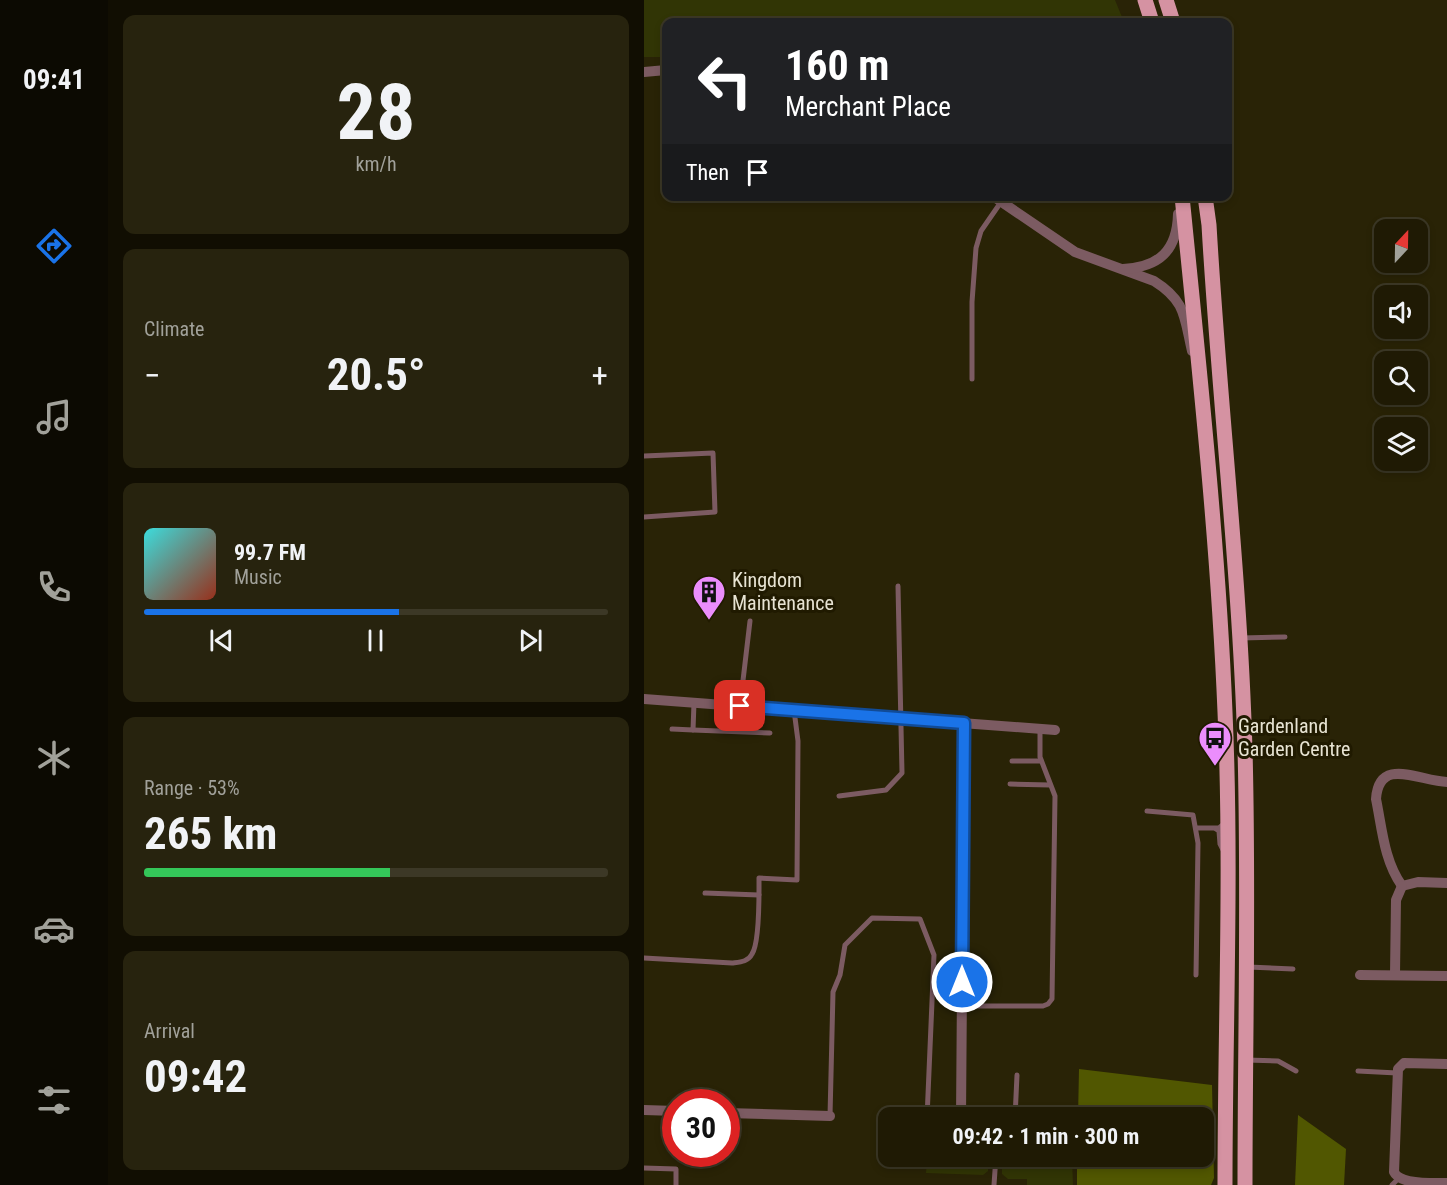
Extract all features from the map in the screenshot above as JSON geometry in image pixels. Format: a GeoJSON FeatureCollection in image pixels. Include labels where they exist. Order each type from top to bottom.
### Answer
{"type":"FeatureCollection","features":[{"type":"Feature","properties":{"kind":"main road"},"geometry":{"type":"LineString","coordinates":[[1145,0],[1151,18]]}},
{"type":"Feature","properties":{"kind":"main road"},"geometry":{"type":"LineString","coordinates":[[1166,0],[1172,18]]}},
{"type":"Feature","properties":{"kind":"main road"},"geometry":{"type":"LineString","coordinates":[[1181,201],[1201,391],[1219,601],[1225,714],[1227,858],[1225,1185]]}},
{"type":"Feature","properties":{"kind":"main road"},"geometry":{"type":"LineString","coordinates":[[1206,201],[1239,638],[1245,750],[1245,1185]]}},
{"type":"Feature","properties":{"kind":"street"},"geometry":{"type":"LineString","coordinates":[[644,72],[662,70]]}},
{"type":"Feature","properties":{"kind":"street"},"geometry":{"type":"LineString","coordinates":[[1000,201],[1075,252],[1154,281],[1174,296],[1179,303],[1201,391]]}},
{"type":"Feature","properties":{"kind":"street"},"geometry":{"type":"LineString","coordinates":[[1120,269],[1153,263],[1169,249],[1178,226],[1180,201]]}},
{"type":"Feature","properties":{"kind":"street"},"geometry":{"type":"LineString","coordinates":[[644,699],[1055,730]]}},
{"type":"Feature","properties":{"kind":"street"},"geometry":{"type":"LineString","coordinates":[[961,1107],[964,723]]}},
{"type":"Feature","properties":{"kind":"street"},"geometry":{"type":"LineString","coordinates":[[1402,886],[1388,859],[1376,799],[1377,789],[1381,780],[1388,775],[1395,774],[1448,782]]}},
{"type":"Feature","properties":{"kind":"street"},"geometry":{"type":"LineString","coordinates":[[1395,974],[1398,892],[1407,883],[1448,884]]}},
{"type":"Feature","properties":{"kind":"street"},"geometry":{"type":"LineString","coordinates":[[1360,975],[1448,976]]}},
{"type":"Feature","properties":{"kind":"street"},"geometry":{"type":"LineString","coordinates":[[1448,1064],[1404,1063],[1400,1065],[1397,1073],[1394,1172],[1395,1182],[1448,1183]]}},
{"type":"Feature","properties":{"kind":"street"},"geometry":{"type":"LineString","coordinates":[[644,1110],[662,1111]]}},
{"type":"Feature","properties":{"kind":"street"},"geometry":{"type":"LineString","coordinates":[[740,1113],[830,1116]]}},
{"type":"Feature","properties":{"kind":"lane"},"geometry":{"type":"LineString","coordinates":[[972,379],[972,302],[976,248],[981,231],[996,201]]}},
{"type":"Feature","properties":{"kind":"lane"},"geometry":{"type":"LineString","coordinates":[[644,456],[713,453],[715,497],[715,512],[644,517]]}},
{"type":"Feature","properties":{"kind":"lane"},"geometry":{"type":"LineString","coordinates":[[839,796],[886,790],[902,773],[898,586]]}},
{"type":"Feature","properties":{"kind":"lane"},"geometry":{"type":"LineString","coordinates":[[740,706],[750,621]]}},
{"type":"Feature","properties":{"kind":"lane"},"geometry":{"type":"LineString","coordinates":[[1239,638],[1285,637]]}},
{"type":"Feature","properties":{"kind":"lane"},"geometry":{"type":"LineString","coordinates":[[693,730],[695,703]]}},
{"type":"Feature","properties":{"kind":"lane"},"geometry":{"type":"LineString","coordinates":[[644,958],[721,963],[743,962],[752,956],[756,945],[759,878],[797,880],[798,741],[794,710]]}},
{"type":"Feature","properties":{"kind":"lane"},"geometry":{"type":"LineString","coordinates":[[672,729],[770,733]]}},
{"type":"Feature","properties":{"kind":"lane"},"geometry":{"type":"LineString","coordinates":[[962,1006],[1043,1006],[1052,999],[1055,796],[1041,761],[1040,729]]}},
{"type":"Feature","properties":{"kind":"lane"},"geometry":{"type":"LineString","coordinates":[[1012,760],[1041,761]]}},
{"type":"Feature","properties":{"kind":"lane"},"geometry":{"type":"LineString","coordinates":[[1010,784],[1050,784]]}},
{"type":"Feature","properties":{"kind":"lane"},"geometry":{"type":"LineString","coordinates":[[1147,811],[1193,815],[1198,843],[1196,975]]}},
{"type":"Feature","properties":{"kind":"lane"},"geometry":{"type":"LineString","coordinates":[[1196,828],[1216,829],[1224,825],[1226,817]]}},
{"type":"Feature","properties":{"kind":"lane"},"geometry":{"type":"LineString","coordinates":[[1216,829],[1227,858]]}},
{"type":"Feature","properties":{"kind":"lane"},"geometry":{"type":"LineString","coordinates":[[705,893],[759,895]]}},
{"type":"Feature","properties":{"kind":"lane"},"geometry":{"type":"LineString","coordinates":[[830,1116],[833,992],[840,975],[845,945],[872,918],[920,919],[934,955],[927,1107]]}},
{"type":"Feature","properties":{"kind":"lane"},"geometry":{"type":"LineString","coordinates":[[1246,967],[1293,969]]}},
{"type":"Feature","properties":{"kind":"lane"},"geometry":{"type":"LineString","coordinates":[[1245,1059],[1278,1061],[1296,1071]]}},
{"type":"Feature","properties":{"kind":"lane"},"geometry":{"type":"LineString","coordinates":[[1358,1071],[1397,1073]]}},
{"type":"Feature","properties":{"kind":"lane"},"geometry":{"type":"LineString","coordinates":[[1016,1107],[1017,1075]]}},
{"type":"Feature","properties":{"kind":"lane"},"geometry":{"type":"LineString","coordinates":[[644,1167],[677,1169],[676,1185]]}},
{"type":"Feature","properties":{"kind":"lane"},"geometry":{"type":"LineString","coordinates":[[994,1185],[995,1167]]}},
{"type":"Feature","properties":{"kind":"green space"},"geometry":{"type":"Polygon","coordinates":[[[644,0],[1115,0],[1122,18],[662,18],[662,57],[644,57],[644,0]]]}},
{"type":"Feature","properties":{"kind":"green space"},"geometry":{"type":"Polygon","coordinates":[[[926,1167],[988,1167],[988,1171],[983,1175],[926,1173],[926,1167]]]}},
{"type":"Feature","properties":{"kind":"green space"},"geometry":{"type":"Polygon","coordinates":[[[1002,1167],[1072,1167],[1073,1185],[1027,1185],[1027,1179],[1008,1179],[1002,1174],[1002,1167]]]}},
{"type":"Feature","properties":{"kind":"shaded area"},"geometry":{"type":"Polygon","coordinates":[[[1079,1069],[1212,1085],[1212,1107],[1078,1107],[1079,1069]]]}},
{"type":"Feature","properties":{"kind":"shaded area"},"geometry":{"type":"Polygon","coordinates":[[[1298,1115],[1346,1149],[1344,1185],[1295,1185],[1298,1115]]]}},
{"type":"Feature","properties":{"kind":"shaded area"},"geometry":{"type":"Polygon","coordinates":[[[1077,1167],[1214,1167],[1214,1178],[1211,1185],[1077,1185],[1077,1167]]]}},
{"type":"Feature","properties":{"kind":"place","name":"Kingdom Maintenance"},"geometry":{"type":"Point","coordinates":[709,621]}},
{"type":"Feature","properties":{"kind":"place","name":"Gardenland Garden Centre"},"geometry":{"type":"Point","coordinates":[1215,767]}},
{"type":"Feature","properties":{"kind":"route"},"geometry":{"type":"LineString","coordinates":[[740,706],[964,723],[962,982]]}}]}
